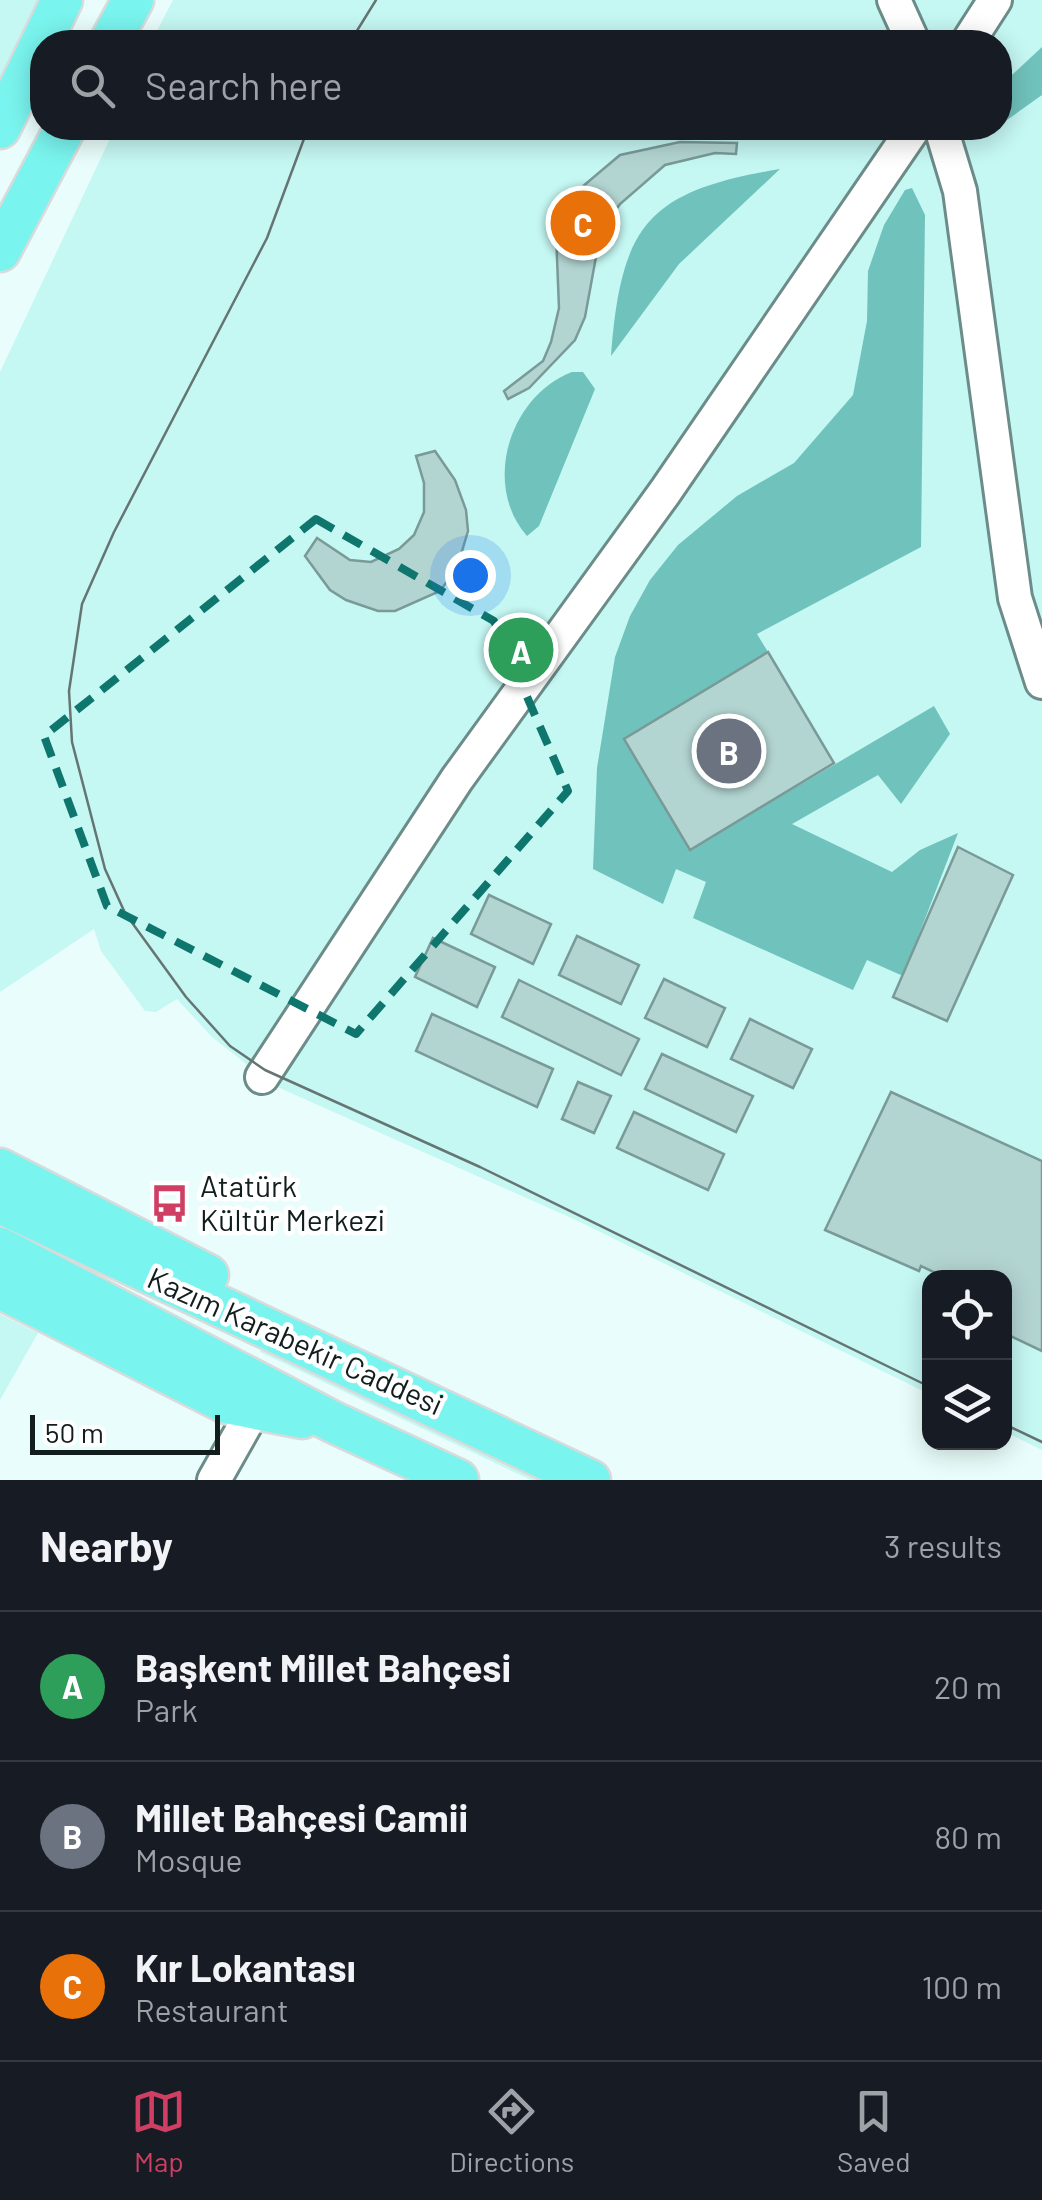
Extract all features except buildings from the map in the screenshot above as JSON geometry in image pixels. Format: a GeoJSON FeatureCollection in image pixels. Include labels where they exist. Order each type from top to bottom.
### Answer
{"type":"FeatureCollection","features":[{"type":"Feature","properties":{"kind":"main road"},"geometry":{"type":"LineString","coordinates":[[47,30],[62,0]]}},
{"type":"Feature","properties":{"kind":"main road"},"geometry":{"type":"LineString","coordinates":[[117,30],[133,0]]}},
{"type":"Feature","properties":{"kind":"main road"},"geometry":{"type":"LineString","coordinates":[[0,128],[30,66]]}},
{"type":"Feature","properties":{"kind":"main road"},"geometry":{"type":"LineString","coordinates":[[4,247],[59,140]]}},
{"type":"Feature","properties":{"kind":"main road"},"geometry":{"type":"LineString","coordinates":[[0,1170],[256,1298],[492,1430]]}},
{"type":"Feature","properties":{"kind":"main road","name":"Kazım Karabekir Caddesi"},"geometry":{"type":"LineString","coordinates":[[0,1203],[170,1286],[492,1430],[590,1480]]}},
{"type":"Feature","properties":{"kind":"main road","name":"Kazım Karabekir Caddesi"},"geometry":{"type":"LineString","coordinates":[[0,1248],[333,1422],[458,1480]]}},
{"type":"Feature","properties":{"kind":"main road"},"geometry":{"type":"LineString","coordinates":[[0,1288],[226,1403],[253,1411],[333,1422]]}},
{"type":"Feature","properties":{"kind":"street"},"geometry":{"type":"LineString","coordinates":[[894,0],[907,30]]}},
{"type":"Feature","properties":{"kind":"street"},"geometry":{"type":"LineString","coordinates":[[976,30],[995,0]]}},
{"type":"Feature","properties":{"kind":"street"},"geometry":{"type":"LineString","coordinates":[[262,1076],[457,779],[688,459],[906,140]]}},
{"type":"Feature","properties":{"kind":"street"},"geometry":{"type":"LineString","coordinates":[[945,140],[960,191],[1015,598],[1042,682]]}},
{"type":"Feature","properties":{"kind":"street"},"geometry":{"type":"LineString","coordinates":[[214,1480],[253,1411]]}},
{"type":"Feature","properties":{"kind":"highlighted area"},"geometry":{"type":"Polygon","coordinates":[[[316,519],[494,621],[568,791],[356,1034],[107,906],[44,736],[316,519]]]}},
{"type":"Feature","properties":{"kind":"shaded area"},"geometry":{"type":"Polygon","coordinates":[[[0,0],[62,0],[47,30],[30,30],[30,66],[0,128],[0,0]]]}},
{"type":"Feature","properties":{"kind":"shaded area"},"geometry":{"type":"Polygon","coordinates":[[[173,0],[1042,0],[1042,1450],[1012,1435],[1012,1270],[922,1270],[922,1391],[578,1221],[273,1085],[212,1037],[177,999],[156,1012],[145,1011],[101,951],[94,929],[0,992],[0,372],[109,140],[1012,140],[1012,30],[157,30],[173,0]]]}},
{"type":"Feature","properties":{"kind":"shaded area"},"geometry":{"type":"Polygon","coordinates":[[[1042,47],[1042,95],[1012,116],[1012,75],[1042,47]]]}},
{"type":"Feature","properties":{"kind":"shaded area"},"geometry":{"type":"Polygon","coordinates":[[[780,169],[679,264],[611,356],[623,274],[634,244],[650,221],[672,203],[700,189],[780,169]]]}},
{"type":"Feature","properties":{"kind":"shaded area"},"geometry":{"type":"Polygon","coordinates":[[[912,188],[925,215],[921,547],[757,634],[768,652],[625,739],[691,849],[934,706],[950,734],[901,804],[878,775],[792,824],[892,872],[920,850],[958,833],[903,976],[867,960],[853,990],[693,918],[706,882],[676,869],[663,904],[593,869],[597,768],[615,657],[630,616],[650,580],[678,545],[737,496],[794,463],[853,395],[867,321],[868,271],[884,225],[905,190],[912,188]]]}},
{"type":"Feature","properties":{"kind":"shaded area"},"geometry":{"type":"Polygon","coordinates":[[[572,372],[583,372],[595,389],[539,526],[527,536],[513,515],[506,492],[509,444],[532,401],[550,384],[572,372]]]}},
{"type":"Feature","properties":{"kind":"shaded area"},"geometry":{"type":"Polygon","coordinates":[[[0,1314],[38,1333],[0,1400],[0,1314]]]}},
{"type":"Feature","properties":{"kind":"shaded area"},"geometry":{"type":"Polygon","coordinates":[[[263,1342],[545,1480],[531,1480],[260,1352],[263,1342]]]}},
{"type":"Feature","properties":{"kind":"tram line"},"geometry":{"type":"LineString","coordinates":[[357,30],[376,0]]}},
{"type":"Feature","properties":{"kind":"tram line"},"geometry":{"type":"LineString","coordinates":[[304,140],[267,238],[114,532],[82,604],[69,691],[72,742],[105,869],[125,913],[186,997],[230,1046],[265,1070],[480,1167],[922,1383]]}},
{"type":"Feature","properties":{"kind":"tram line"},"geometry":{"type":"LineString","coordinates":[[1012,1428],[1042,1442]]}},
{"type":"Feature","properties":{"kind":"place","name":"Kır Lokantası"},"geometry":{"type":"Point","coordinates":[583,223]}},
{"type":"Feature","properties":{"kind":"place","name":"Başkent Millet Bahçesi"},"geometry":{"type":"Point","coordinates":[521,650]}},
{"type":"Feature","properties":{"kind":"place","name":"Millet Bahçesi Camii"},"geometry":{"type":"Point","coordinates":[729,751]}},
{"type":"Feature","properties":{"kind":"place","name":"Atatürk Kültür Merkezi"},"geometry":{"type":"Point","coordinates":[170,1204]}}]}
